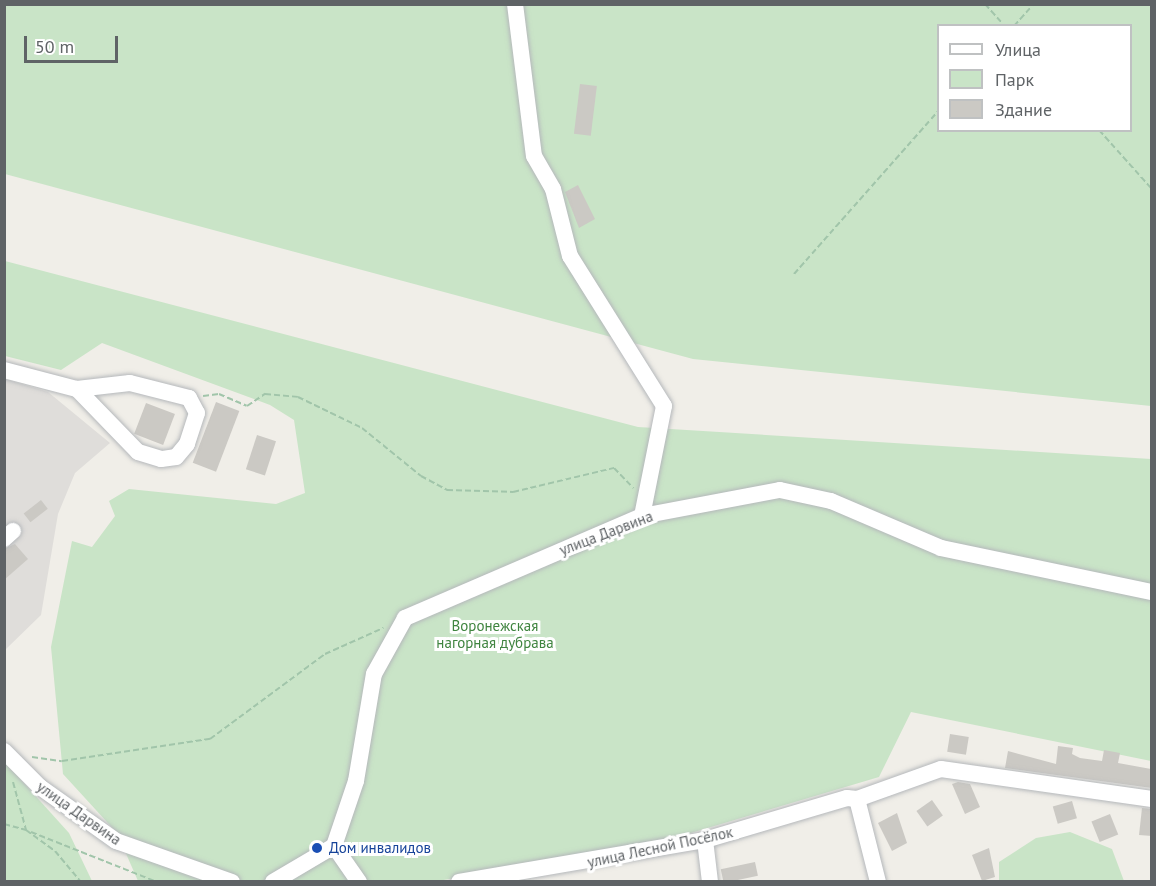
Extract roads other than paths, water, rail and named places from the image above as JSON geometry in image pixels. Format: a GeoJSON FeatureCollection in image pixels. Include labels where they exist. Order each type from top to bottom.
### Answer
{"type":"FeatureCollection","features":[{"type":"Feature","properties":{"kind":"street"},"geometry":{"type":"LineString","coordinates":[[515,4],[534,156],[553,189],[570,256],[664,406],[642,516]]}},
{"type":"Feature","properties":{"kind":"street"},"geometry":{"type":"LineString","coordinates":[[4,370],[77,389],[130,383],[189,398],[196,413],[187,444],[176,457],[161,459],[138,452],[116,434],[77,389]]}},
{"type":"Feature","properties":{"kind":"street","name":"улица Дарвина"},"geometry":{"type":"LineString","coordinates":[[334,846],[356,781],[374,674],[405,618],[642,516],[780,490],[831,501],[941,548],[1152,592]]}},
{"type":"Feature","properties":{"kind":"street","name":"улица Дарвина"},"geometry":{"type":"LineString","coordinates":[[5,752],[40,787],[116,842],[232,882]]}},
{"type":"Feature","properties":{"kind":"street","name":"улица Лесной Посёлок"},"geometry":{"type":"LineString","coordinates":[[459,882],[705,840],[847,798],[857,799],[941,769],[1152,799]]}},
{"type":"Feature","properties":{"kind":"street"},"geometry":{"type":"LineString","coordinates":[[857,799],[878,882]]}},
{"type":"Feature","properties":{"kind":"street"},"geometry":{"type":"LineString","coordinates":[[705,840],[710,882]]}},
{"type":"Feature","properties":{"kind":"street"},"geometry":{"type":"LineString","coordinates":[[273,882],[334,846],[359,882]]}},
{"type":"Feature","properties":{"kind":"place","name":"Дом инвалидов"},"geometry":{"type":"Point","coordinates":[317,848]}},
{"type":"Feature","properties":{"kind":"park label","name":"Воронежская нагорная дубрава"},"geometry":{"type":"Point","coordinates":[495,634]}}]}
